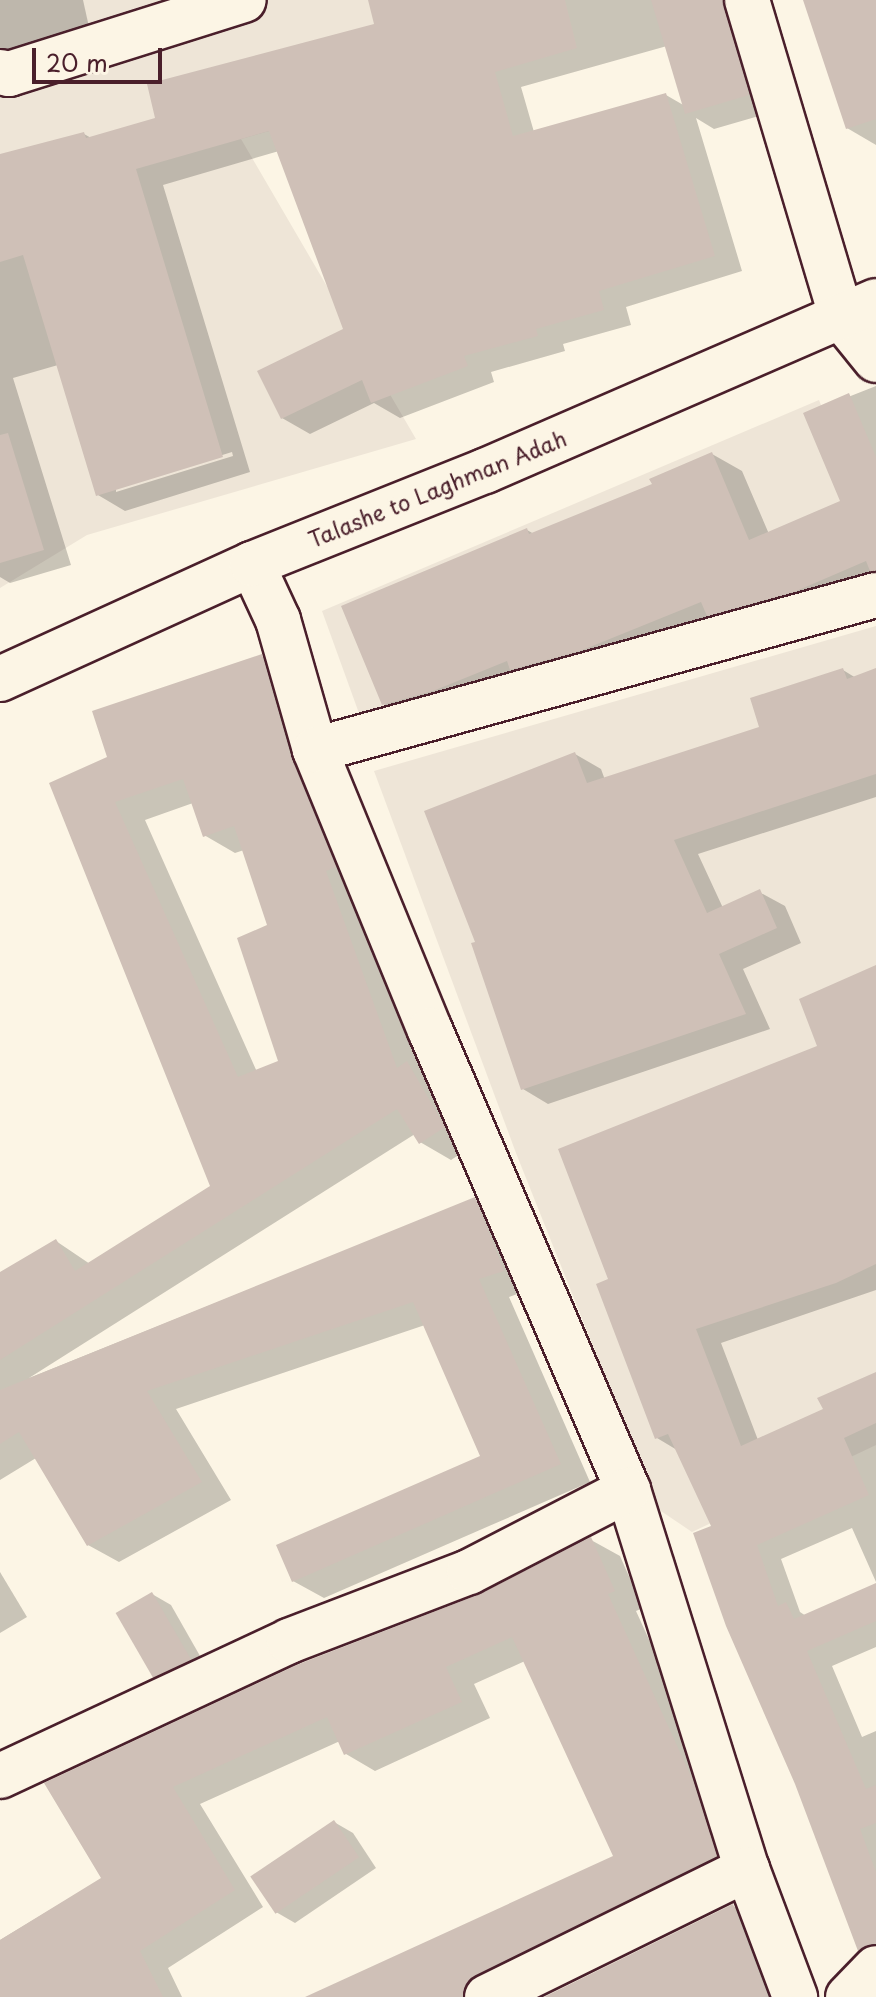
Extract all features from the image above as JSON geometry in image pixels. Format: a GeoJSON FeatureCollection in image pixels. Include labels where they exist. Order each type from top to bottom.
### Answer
{"type":"FeatureCollection","features":[{"type":"Feature","properties":{"kind":"street"},"geometry":{"type":"LineString","coordinates":[[0,72],[9,74],[244,0]]}},
{"type":"Feature","properties":{"kind":"street"},"geometry":{"type":"LineString","coordinates":[[747,0],[876,360]]}},
{"type":"Feature","properties":{"kind":"street","name":"Talashe to Laghman Adah"},"geometry":{"type":"LineString","coordinates":[[0,679],[252,564],[485,471],[859,310]]}},
{"type":"Feature","properties":{"kind":"street"},"geometry":{"type":"LineString","coordinates":[[252,564],[278,620],[315,750],[430,1030],[628,1490],[747,1869],[795,1997]]}},
{"type":"Feature","properties":{"kind":"street"},"geometry":{"type":"LineString","coordinates":[[315,750],[876,595]]}},
{"type":"Feature","properties":{"kind":"street"},"geometry":{"type":"LineString","coordinates":[[0,1776],[289,1641],[469,1572],[628,1490]]}},
{"type":"Feature","properties":{"kind":"street"},"geometry":{"type":"LineString","coordinates":[[487,1997],[747,1869]]}},
{"type":"Feature","properties":{"kind":"street"},"geometry":{"type":"LineString","coordinates":[[848,1997],[876,1968]]}},
{"type":"Feature","properties":{"kind":"shaded area"},"geometry":{"type":"Polygon","coordinates":[[[0,0],[421,0],[443,82],[241,139],[416,439],[87,535],[0,588],[0,0]]]}},
{"type":"Feature","properties":{"kind":"shaded area"},"geometry":{"type":"Polygon","coordinates":[[[819,400],[876,544],[876,570],[360,716],[322,611],[819,400]]]}},
{"type":"Feature","properties":{"kind":"shaded area"},"geometry":{"type":"Polygon","coordinates":[[[876,626],[876,1445],[692,1532],[658,1509],[516,1153],[374,771],[876,626]]]}},
{"type":"Feature","properties":{"kind":"building"},"geometry":{"type":"Polygon","coordinates":[[[368,0],[565,0],[577,48],[495,72],[513,136],[666,93],[715,256],[599,291],[604,310],[536,329],[538,336],[464,356],[468,366],[371,403],[362,380],[281,419],[257,371],[343,329],[269,131],[136,169],[223,457],[96,496],[23,255],[0,262],[0,154],[84,132],[86,138],[155,118],[147,84],[374,24],[368,0]]]}},
{"type":"Feature","properties":{"kind":"building"},"geometry":{"type":"Polygon","coordinates":[[[651,0],[723,0],[749,95],[685,114],[651,0]]]}},
{"type":"Feature","properties":{"kind":"building"},"geometry":{"type":"Polygon","coordinates":[[[803,0],[876,0],[876,119],[846,129],[803,0]]]}},
{"type":"Feature","properties":{"kind":"building"},"geometry":{"type":"Polygon","coordinates":[[[849,393],[876,457],[876,571],[870,571],[866,561],[794,592],[707,616],[701,602],[580,651],[510,670],[507,661],[433,691],[382,705],[341,606],[527,528],[529,534],[652,484],[649,479],[712,452],[749,540],[840,501],[803,413],[849,393]]]}},
{"type":"Feature","properties":{"kind":"building"},"geometry":{"type":"Polygon","coordinates":[[[8,433],[44,550],[0,563],[0,435],[8,433]]]}},
{"type":"Feature","properties":{"kind":"building"},"geometry":{"type":"Polygon","coordinates":[[[262,654],[291,757],[336,867],[326,871],[397,1068],[407,1061],[445,1127],[419,1144],[397,1109],[0,1360],[0,1272],[56,1239],[75,1271],[210,1186],[49,783],[107,757],[92,711],[262,654]],[[183,779],[115,802],[238,1077],[278,1061],[237,938],[267,925],[234,826],[203,837],[183,779]]]}},
{"type":"Feature","properties":{"kind":"building"},"geometry":{"type":"Polygon","coordinates":[[[843,668],[847,679],[876,668],[876,774],[674,840],[707,913],[760,889],[777,928],[719,954],[746,1014],[521,1090],[471,943],[475,942],[424,811],[575,752],[587,783],[759,727],[750,698],[843,668]]]}},
{"type":"Feature","properties":{"kind":"building"},"geometry":{"type":"Polygon","coordinates":[[[876,965],[876,1264],[836,1283],[696,1329],[741,1446],[823,1409],[817,1398],[876,1372],[876,1423],[844,1438],[869,1495],[757,1545],[778,1606],[786,1602],[794,1619],[876,1583],[876,1621],[807,1651],[866,1789],[876,1785],[876,1823],[860,1829],[876,1872],[876,1944],[858,1951],[795,1784],[726,1626],[693,1533],[711,1526],[668,1434],[655,1439],[596,1284],[608,1279],[558,1149],[817,1046],[799,999],[876,965]]]}},
{"type":"Feature","properties":{"kind":"building"},"geometry":{"type":"Polygon","coordinates":[[[475,1197],[504,1271],[479,1279],[561,1464],[292,1582],[276,1545],[480,1456],[413,1302],[147,1391],[202,1482],[87,1546],[19,1432],[0,1444],[0,1390],[475,1197]]]}},
{"type":"Feature","properties":{"kind":"building"},"geometry":{"type":"Polygon","coordinates":[[[591,1537],[615,1591],[608,1594],[694,1783],[717,1856],[476,1975],[466,1984],[462,1997],[305,1997],[613,1856],[512,1637],[446,1667],[462,1702],[344,1755],[327,1717],[173,1787],[235,1890],[140,1951],[163,1997],[0,1997],[0,1940],[101,1878],[44,1783],[299,1664],[480,1594],[591,1537]]]}},
{"type":"Feature","properties":{"kind":"building"},"geometry":{"type":"Polygon","coordinates":[[[152,1592],[191,1660],[155,1681],[116,1613],[152,1592]]]}},
{"type":"Feature","properties":{"kind":"building"},"geometry":{"type":"Polygon","coordinates":[[[334,1820],[359,1857],[275,1914],[250,1876],[334,1820]]]}},
{"type":"Feature","properties":{"kind":"building"},"geometry":{"type":"Polygon","coordinates":[[[733,1904],[768,1997],[544,1997],[733,1904]]]}}]}
